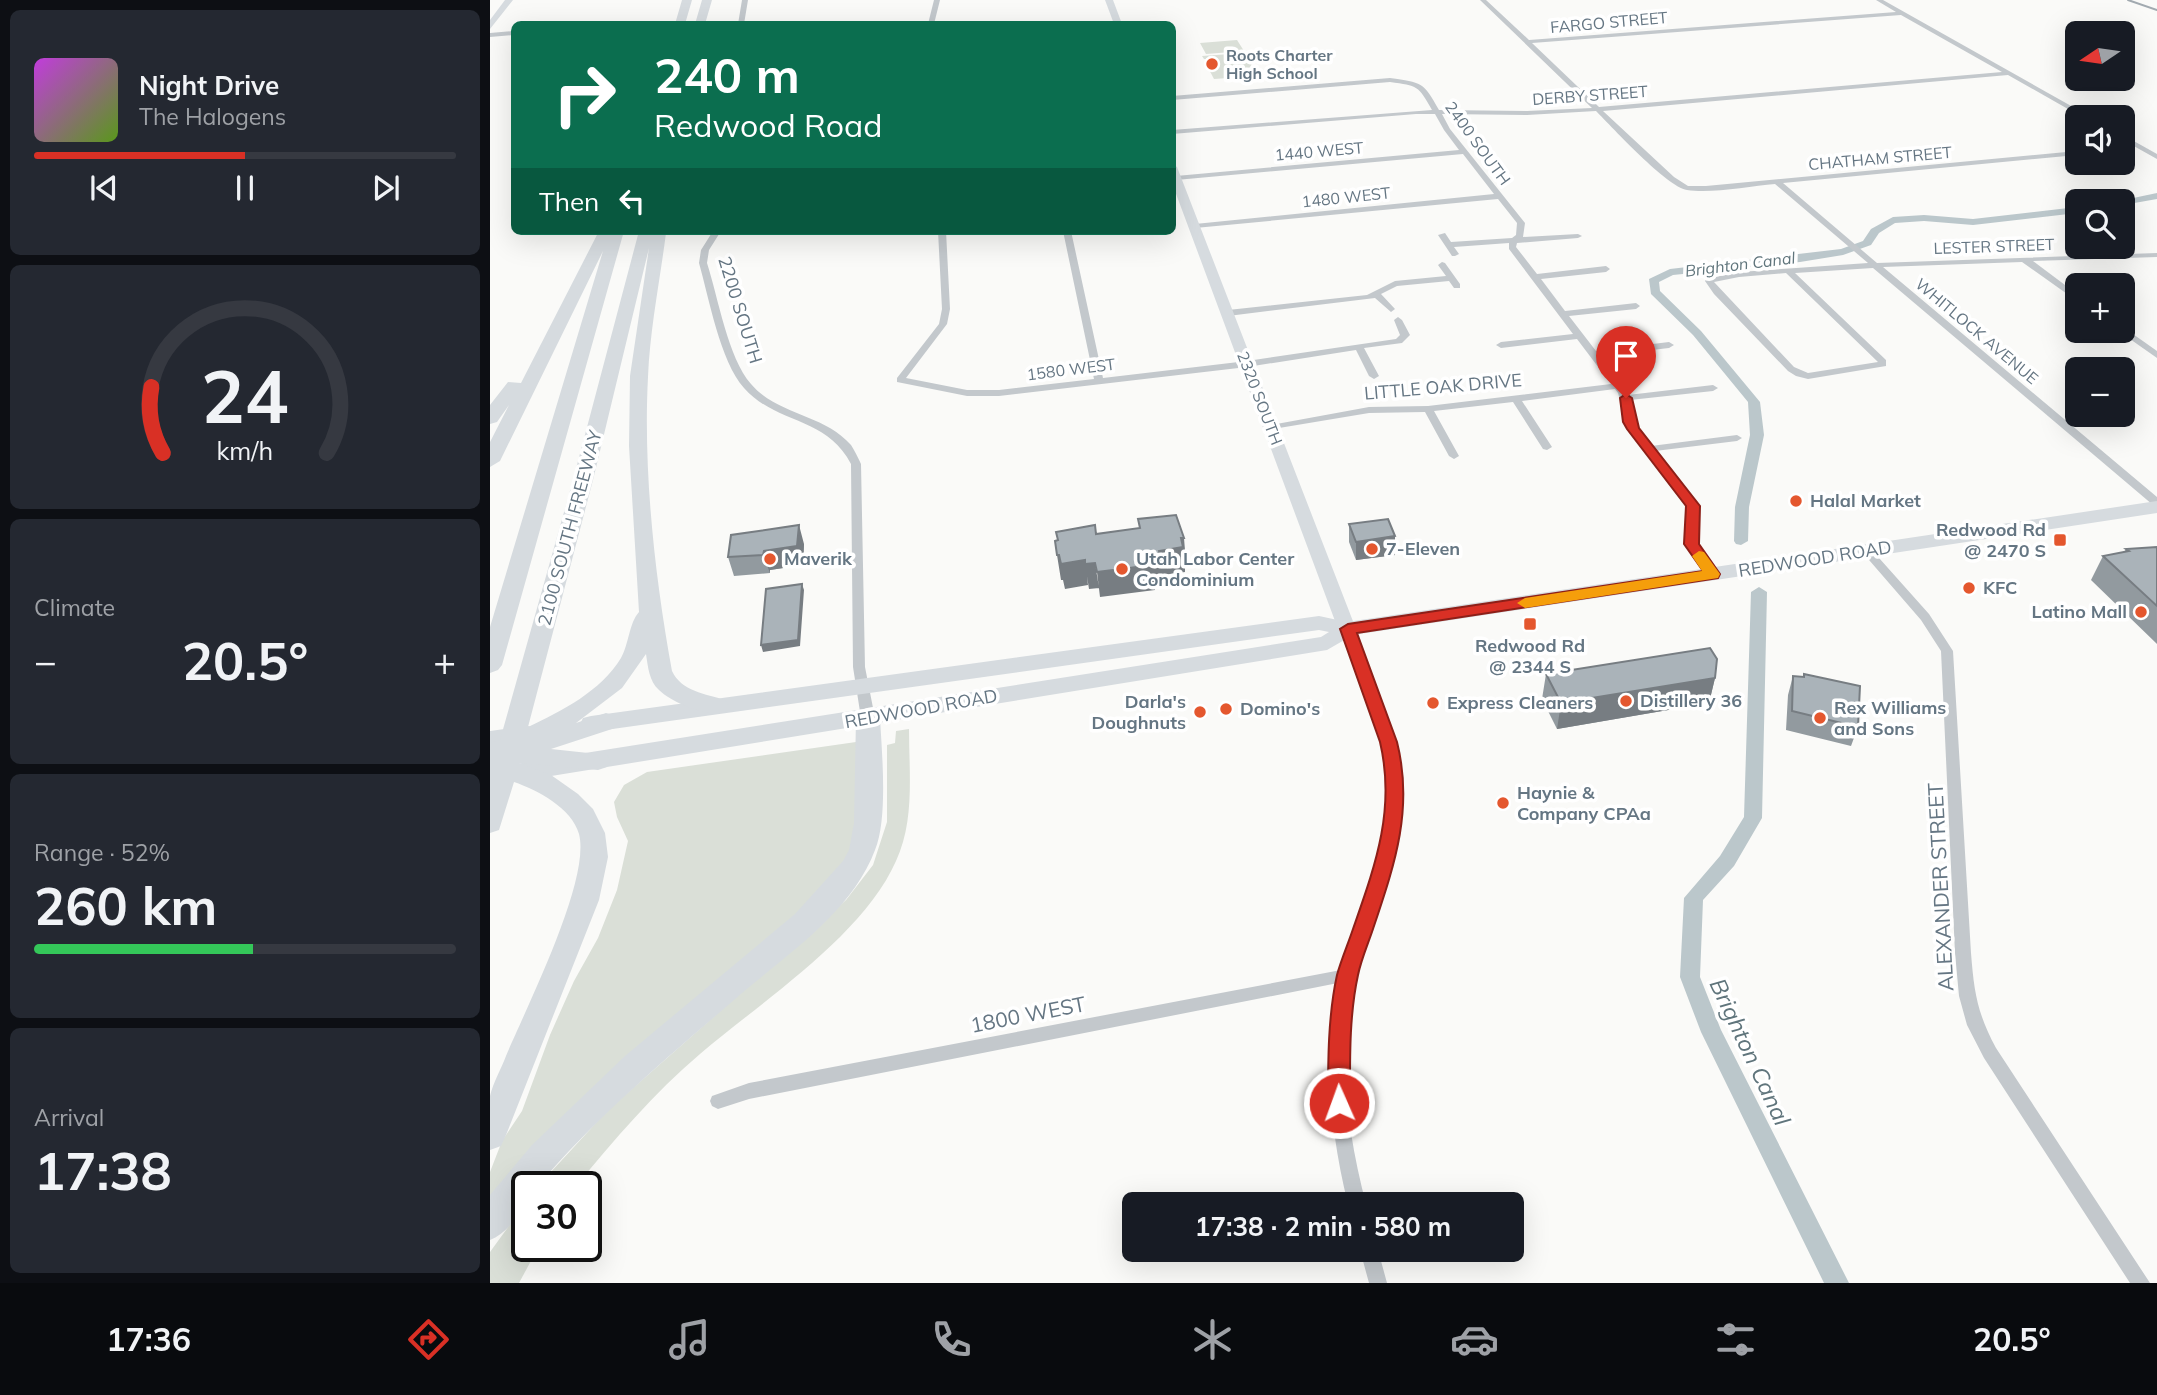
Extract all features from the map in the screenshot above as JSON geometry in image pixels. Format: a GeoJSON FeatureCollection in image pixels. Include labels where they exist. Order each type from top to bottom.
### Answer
{"type":"FeatureCollection","features":[{"type":"Feature","properties":{"kind":"highway"},"geometry":{"type":"LineString","coordinates":[[681,21],[687,0]]}},
{"type":"Feature","properties":{"kind":"highway"},"geometry":{"type":"LineString","coordinates":[[701,21],[707,0]]}},
{"type":"Feature","properties":{"kind":"highway"},"geometry":{"type":"LineString","coordinates":[[490,461],[604,235]]}},
{"type":"Feature","properties":{"kind":"highway","name":"2100 SOUTH FREEWAY"},"geometry":{"type":"LineString","coordinates":[[490,665],[616,235]]}},
{"type":"Feature","properties":{"kind":"highway","name":"2100 SOUTH FREEWAY"},"geometry":{"type":"LineString","coordinates":[[490,823],[645,235]]}},
{"type":"Feature","properties":{"kind":"highway"},"geometry":{"type":"LineString","coordinates":[[658,235],[639,376],[639,446],[647,593],[662,677],[670,688],[680,694],[717,706]]}},
{"type":"Feature","properties":{"kind":"highway"},"geometry":{"type":"LineString","coordinates":[[490,418],[553,333]]}},
{"type":"Feature","properties":{"kind":"highway"},"geometry":{"type":"LineString","coordinates":[[498,756],[589,703],[628,668],[642,644],[647,593]]}},
{"type":"Feature","properties":{"kind":"highway"},"geometry":{"type":"LineString","coordinates":[[490,1223],[520,1182],[598,1099],[776,945],[847,877],[866,838],[868,719]]}},
{"type":"Feature","properties":{"kind":"highway"},"geometry":{"type":"LineString","coordinates":[[498,756],[606,722]]}},
{"type":"Feature","properties":{"kind":"highway"},"geometry":{"type":"LineString","coordinates":[[498,756],[598,761]]}},
{"type":"Feature","properties":{"kind":"highway"},"geometry":{"type":"LineString","coordinates":[[490,1135],[585,900],[595,857],[592,833],[575,807],[555,790],[498,756]]}},
{"type":"Feature","properties":{"kind":"main road","name":"REDWOOD ROAD"},"geometry":{"type":"LineString","coordinates":[[538,732],[862,684],[1138,650],[1320,623],[1348,629],[2157,505]]}},
{"type":"Feature","properties":{"kind":"main road","name":"REDWOOD ROAD"},"geometry":{"type":"LineString","coordinates":[[598,761],[1327,643],[1348,629]]}},
{"type":"Feature","properties":{"kind":"main road"},"geometry":{"type":"LineString","coordinates":[[490,777],[498,756]]}},
{"type":"Feature","properties":{"kind":"street"},"geometry":{"type":"LineString","coordinates":[[490,26],[509,0]]}},
{"type":"Feature","properties":{"kind":"street"},"geometry":{"type":"LineString","coordinates":[[742,21],[745,0]]}},
{"type":"Feature","properties":{"kind":"street"},"geometry":{"type":"LineString","coordinates":[[932,21],[937,0]]}},
{"type":"Feature","properties":{"kind":"street"},"geometry":{"type":"LineString","coordinates":[[1109,0],[1117,21]]}},
{"type":"Feature","properties":{"kind":"street"},"geometry":{"type":"LineString","coordinates":[[1483,0],[1598,109]]}},
{"type":"Feature","properties":{"kind":"street"},"geometry":{"type":"LineString","coordinates":[[1879,0],[2065,105]]}},
{"type":"Feature","properties":{"kind":"street","name":"FARGO STREET"},"geometry":{"type":"LineString","coordinates":[[1528,43],[1902,13]]}},
{"type":"Feature","properties":{"kind":"street"},"geometry":{"type":"LineString","coordinates":[[490,35],[511,33]]}},
{"type":"Feature","properties":{"kind":"street","name":"DERBY STREET"},"geometry":{"type":"LineString","coordinates":[[1176,132],[1436,111],[1527,113],[1598,109],[2008,73]]}},
{"type":"Feature","properties":{"kind":"street","name":"2400 SOUTH"},"geometry":{"type":"LineString","coordinates":[[1176,98],[1400,80],[1420,86],[1465,152],[1521,223],[1520,233],[1513,241]]}},
{"type":"Feature","properties":{"kind":"street","name":"CHATHAM STREET"},"geometry":{"type":"LineString","coordinates":[[1598,109],[1671,179],[1686,188],[1777,182],[2065,154]]}},
{"type":"Feature","properties":{"kind":"street"},"geometry":{"type":"LineString","coordinates":[[2135,144],[2157,156]]}},
{"type":"Feature","properties":{"kind":"street"},"geometry":{"type":"LineString","coordinates":[[2135,148],[2140,147]]}},
{"type":"Feature","properties":{"kind":"street","name":"1440 WEST"},"geometry":{"type":"LineString","coordinates":[[1176,173],[1465,152]]}},
{"type":"Feature","properties":{"kind":"street","name":"2320 SOUTH"},"geometry":{"type":"LineString","coordinates":[[1176,176],[1348,629]]}},
{"type":"Feature","properties":{"kind":"street","name":"WHITLOCK AVENUE"},"geometry":{"type":"LineString","coordinates":[[1777,182],[2157,505]]}},
{"type":"Feature","properties":{"kind":"street","name":"1480 WEST"},"geometry":{"type":"LineString","coordinates":[[1195,226],[1500,196]]}},
{"type":"Feature","properties":{"kind":"street","name":"2200 SOUTH"},"geometry":{"type":"LineString","coordinates":[[714,235],[705,250],[704,263],[731,353],[746,384],[779,409],[835,435],[850,451],[856,464],[859,667],[868,719]]}},
{"type":"Feature","properties":{"kind":"street","name":"1580 WEST"},"geometry":{"type":"LineString","coordinates":[[942,235],[946,309],[943,324],[900,380],[967,393],[999,393],[1247,364],[1403,339],[1405,333],[1398,320]]}},
{"type":"Feature","properties":{"kind":"street"},"geometry":{"type":"LineString","coordinates":[[1068,235],[1099,381]]}},
{"type":"Feature","properties":{"kind":"street"},"geometry":{"type":"LineString","coordinates":[[1442,235],[1455,254]]}},
{"type":"Feature","properties":{"kind":"street"},"geometry":{"type":"LineString","coordinates":[[1449,246],[1578,236]]}},
{"type":"Feature","properties":{"kind":"street"},"geometry":{"type":"LineString","coordinates":[[1513,241],[1512,247],[1626,398],[1629,422],[1680,492],[1691,525],[1692,544],[1712,574]]}},
{"type":"Feature","properties":{"kind":"street","name":"LESTER STREET"},"geometry":{"type":"LineString","coordinates":[[1875,265],[2157,255]]}},
{"type":"Feature","properties":{"kind":"street"},"geometry":{"type":"LineString","coordinates":[[2024,259],[2065,289]]}},
{"type":"Feature","properties":{"kind":"street"},"geometry":{"type":"LineString","coordinates":[[1228,313],[1377,295],[1395,284],[1454,282],[1442,265]]}},
{"type":"Feature","properties":{"kind":"street"},"geometry":{"type":"LineString","coordinates":[[1787,271],[1880,357],[1883,364],[1808,376],[1791,369],[1709,281],[1718,277],[1787,271],[1875,265]]}},
{"type":"Feature","properties":{"kind":"street"},"geometry":{"type":"LineString","coordinates":[[1535,277],[1606,269]]}},
{"type":"Feature","properties":{"kind":"street"},"geometry":{"type":"LineString","coordinates":[[1377,295],[1386,301],[1391,309]]}},
{"type":"Feature","properties":{"kind":"street"},"geometry":{"type":"LineString","coordinates":[[1563,314],[1636,306]]}},
{"type":"Feature","properties":{"kind":"street"},"geometry":{"type":"LineString","coordinates":[[1501,345],[1580,336]]}},
{"type":"Feature","properties":{"kind":"street"},"geometry":{"type":"LineString","coordinates":[[2135,339],[2157,355]]}},
{"type":"Feature","properties":{"kind":"street"},"geometry":{"type":"LineString","coordinates":[[1594,354],[1670,345]]}},
{"type":"Feature","properties":{"kind":"street"},"geometry":{"type":"LineString","coordinates":[[1359,347],[1374,376]]}},
{"type":"Feature","properties":{"kind":"street","name":"LITTLE OAK DRIVE"},"geometry":{"type":"LineString","coordinates":[[1271,428],[1369,410],[1428,410],[1618,386]]}},
{"type":"Feature","properties":{"kind":"street"},"geometry":{"type":"LineString","coordinates":[[1626,398],[1713,388]]}},
{"type":"Feature","properties":{"kind":"street"},"geometry":{"type":"LineString","coordinates":[[1516,399],[1547,447]]}},
{"type":"Feature","properties":{"kind":"street"},"geometry":{"type":"LineString","coordinates":[[1428,410],[1454,456]]}},
{"type":"Feature","properties":{"kind":"street"},"geometry":{"type":"LineString","coordinates":[[1649,449],[1737,438]]}},
{"type":"Feature","properties":{"kind":"street","name":"ALEXANDER STREET"},"geometry":{"type":"LineString","coordinates":[[1867,551],[1925,617],[1947,651],[1963,953],[1967,996],[1975,1025],[2008,1083],[2141,1283]]}},
{"type":"Feature","properties":{"kind":"street"},"geometry":{"type":"LineString","coordinates":[[1348,629],[1388,742],[1393,761],[1395,803],[1388,858],[1348,975],[1337,1076],[1343,1137],[1354,1192]]}},
{"type":"Feature","properties":{"kind":"street","name":"1800 WEST"},"geometry":{"type":"LineString","coordinates":[[718,1101],[749,1091],[1348,975]]}},
{"type":"Feature","properties":{"kind":"street"},"geometry":{"type":"LineString","coordinates":[[1372,1262],[1378,1283]]}},
{"type":"Feature","properties":{"kind":"shaded area"},"geometry":{"type":"Polygon","coordinates":[[[1237,40],[1244,51],[1206,54],[1200,43],[1237,40]]]}},
{"type":"Feature","properties":{"kind":"shaded area"},"geometry":{"type":"Polygon","coordinates":[[[1245,53],[1258,76],[1214,79],[1205,62],[1213,60],[1204,59],[1202,56],[1245,53]]]}},
{"type":"Feature","properties":{"kind":"shaded area"},"geometry":{"type":"Polygon","coordinates":[[[909,729],[910,796],[902,845],[881,889],[836,941],[809,966],[700,1054],[667,1085],[589,1171],[552,1171],[607,1111],[846,900],[873,865],[887,822],[887,745],[895,743],[896,731],[909,729]]]}},
{"type":"Feature","properties":{"kind":"shaded area"},"geometry":{"type":"Polygon","coordinates":[[[856,742],[857,816],[853,844],[835,880],[531,1171],[511,1171],[511,1190],[490,1210],[490,1172],[502,1141],[522,1111],[550,1035],[574,981],[598,938],[617,890],[628,841],[617,817],[614,802],[624,785],[647,772],[856,742]]]}},
{"type":"Feature","properties":{"kind":"shaded area"},"geometry":{"type":"Polygon","coordinates":[[[511,1223],[511,1262],[530,1262],[519,1283],[490,1283],[490,1252],[511,1223]]]}},
{"type":"Feature","properties":{"kind":"building"},"geometry":{"type":"Polygon","coordinates":[[[1176,515],[1184,538],[1181,538],[1183,547],[1151,555],[1153,565],[1097,572],[1095,563],[1085,564],[1085,560],[1061,564],[1057,555],[1056,532],[1095,525],[1096,534],[1140,528],[1138,519],[1176,515]]]}},
{"type":"Feature","properties":{"kind":"building"},"geometry":{"type":"Polygon","coordinates":[[[1388,519],[1395,536],[1356,542],[1349,524],[1388,519]]]}},
{"type":"Feature","properties":{"kind":"building"},"geometry":{"type":"Polygon","coordinates":[[[799,525],[797,546],[764,551],[763,555],[728,557],[731,535],[799,525]]]}},
{"type":"Feature","properties":{"kind":"building"},"geometry":{"type":"Polygon","coordinates":[[[2157,547],[2157,606],[2103,556],[2129,551],[2126,549],[2157,547]]]}},
{"type":"Feature","properties":{"kind":"building","name":"Maverik"},"geometry":{"type":"Polygon","coordinates":[[[802,584],[798,640],[761,645],[766,589],[802,584]]]}},
{"type":"Feature","properties":{"kind":"building"},"geometry":{"type":"Polygon","coordinates":[[[1710,648],[1717,659],[1715,678],[1561,703],[1546,674],[1710,648]]]}},
{"type":"Feature","properties":{"kind":"building"},"geometry":{"type":"Polygon","coordinates":[[[1804,674],[1860,686],[1858,727],[1792,711],[1793,676],[1804,677],[1804,674]]]}},
{"type":"Feature","properties":{"kind":"waterway","name":"Brighton Canal"},"geometry":{"type":"LineString","coordinates":[[2135,200],[2157,196]]}},
{"type":"Feature","properties":{"kind":"waterway","name":"Brighton Canal"},"geometry":{"type":"LineString","coordinates":[[1741,541],[1742,507],[1757,435],[1754,402],[1697,333],[1655,292],[1653,281],[1670,272],[1843,252],[1867,243],[1875,231],[1893,220],[1924,218],[1973,222],[2065,212]]}},
{"type":"Feature","properties":{"kind":"waterway","name":"Brighton Canal"},"geometry":{"type":"LineString","coordinates":[[1759,592],[1753,818],[1727,861],[1694,898],[1690,977],[1711,1032],[1837,1283]]}},
{"type":"Feature","properties":{"kind":"tram line"},"geometry":{"type":"LineString","coordinates":[[2128,0],[2157,10]]}},
{"type":"Feature","properties":{"kind":"slow traffic"},"geometry":{"type":"LineString","coordinates":[[1525,603],[1712,574],[1699,556]]}},
{"type":"Feature","properties":{"kind":"place","name":"Roots Charter High School"},"geometry":{"type":"Point","coordinates":[1212,64]}},
{"type":"Feature","properties":{"kind":"place","name":"Halal Market"},"geometry":{"type":"Point","coordinates":[1796,501]}},
{"type":"Feature","properties":{"kind":"place","name":"Redwood Rd @ 2470 S"},"geometry":{"type":"Point","coordinates":[2060,540]}},
{"type":"Feature","properties":{"kind":"place","name":"7-Eleven"},"geometry":{"type":"Point","coordinates":[1372,549]}},
{"type":"Feature","properties":{"kind":"place","name":"Maverik"},"geometry":{"type":"Point","coordinates":[770,559]}},
{"type":"Feature","properties":{"kind":"place","name":"Utah Labor Center Condominium"},"geometry":{"type":"Point","coordinates":[1122,569]}},
{"type":"Feature","properties":{"kind":"place","name":"KFC"},"geometry":{"type":"Point","coordinates":[1969,588]}},
{"type":"Feature","properties":{"kind":"place","name":"Latino Mall"},"geometry":{"type":"Point","coordinates":[2141,612]}},
{"type":"Feature","properties":{"kind":"place","name":"Redwood Rd @ 2344 S"},"geometry":{"type":"Point","coordinates":[1530,624]}},
{"type":"Feature","properties":{"kind":"place","name":"Distillery 36"},"geometry":{"type":"Point","coordinates":[1626,701]}},
{"type":"Feature","properties":{"kind":"place","name":"Express Cleaners"},"geometry":{"type":"Point","coordinates":[1433,703]}},
{"type":"Feature","properties":{"kind":"place","name":"Domino's"},"geometry":{"type":"Point","coordinates":[1226,709]}},
{"type":"Feature","properties":{"kind":"place","name":"Darla's Doughnuts"},"geometry":{"type":"Point","coordinates":[1200,712]}},
{"type":"Feature","properties":{"kind":"place","name":"Rex Williams and Sons"},"geometry":{"type":"Point","coordinates":[1820,718]}},
{"type":"Feature","properties":{"kind":"place","name":"Haynie & Company CPAa"},"geometry":{"type":"Point","coordinates":[1503,803]}},
{"type":"Feature","properties":{"kind":"route"},"geometry":{"type":"LineString","coordinates":[[1339,1103],[1337,1076],[1340,1024],[1348,975],[1383,875],[1395,820],[1393,761],[1375,699],[1348,629],[1712,574],[1692,544],[1690,536],[1693,506],[1633,429],[1629,422],[1626,398]]}}]}
